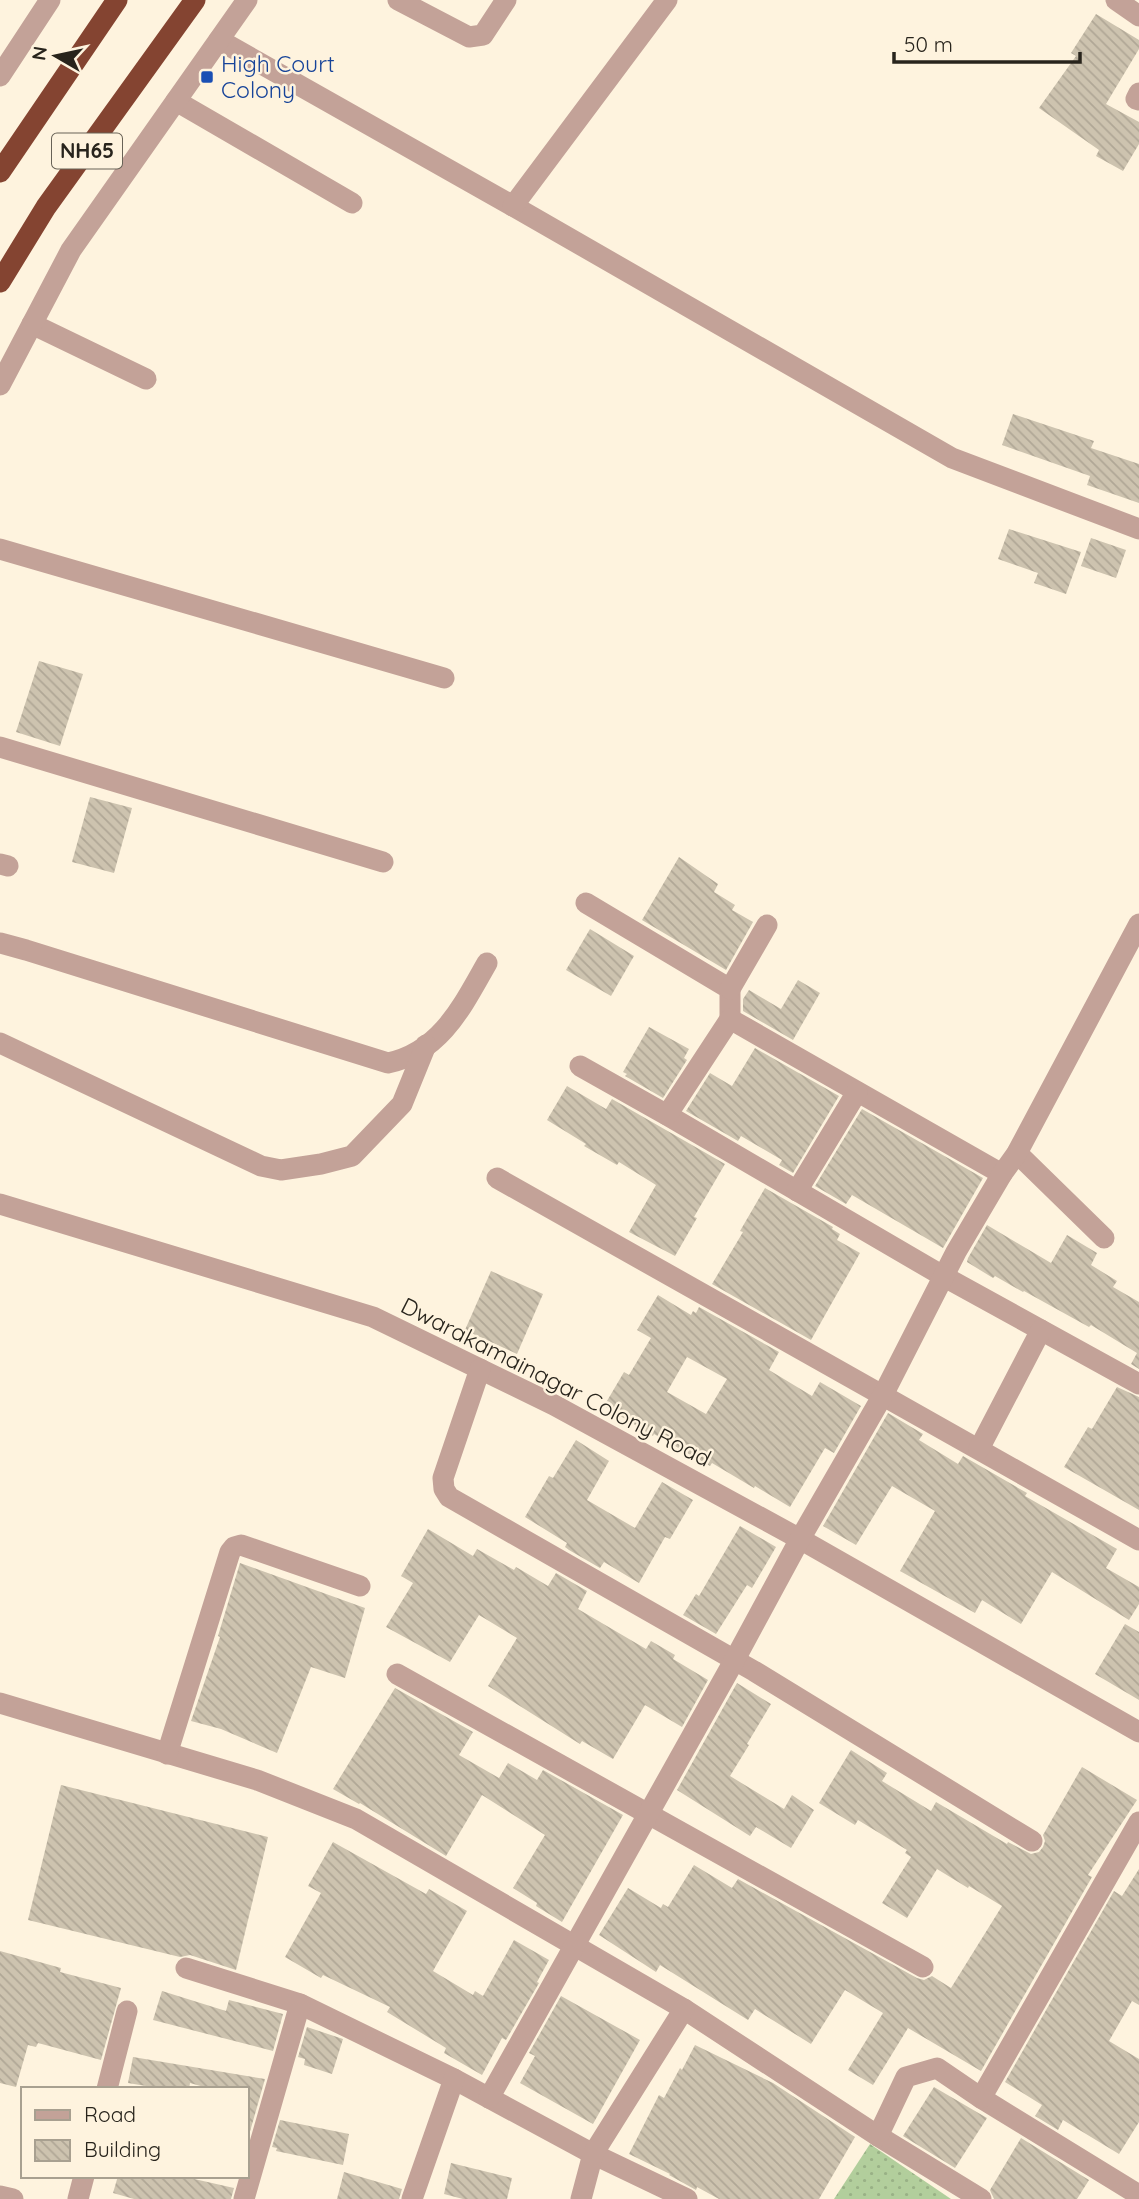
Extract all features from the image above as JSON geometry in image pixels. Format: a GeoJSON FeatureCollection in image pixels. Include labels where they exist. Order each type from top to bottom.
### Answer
{"type":"FeatureCollection","features":[{"type":"Feature","properties":{"kind":"highway","name":"NH65"},"geometry":{"type":"LineString","coordinates":[[0,172],[117,0]]}},
{"type":"Feature","properties":{"kind":"highway","name":"NH65"},"geometry":{"type":"LineString","coordinates":[[0,282],[46,207],[195,0]]}},
{"type":"Feature","properties":{"kind":"street"},"geometry":{"type":"LineString","coordinates":[[0,76],[50,0]]}},
{"type":"Feature","properties":{"kind":"street"},"geometry":{"type":"LineString","coordinates":[[0,385],[71,250],[247,0]]}},
{"type":"Feature","properties":{"kind":"street"},"geometry":{"type":"LineString","coordinates":[[398,0],[469,37],[483,35],[506,0]]}},
{"type":"Feature","properties":{"kind":"street"},"geometry":{"type":"LineString","coordinates":[[513,206],[667,0]]}},
{"type":"Feature","properties":{"kind":"street"},"geometry":{"type":"LineString","coordinates":[[1116,0],[1139,16]]}},
{"type":"Feature","properties":{"kind":"street"},"geometry":{"type":"LineString","coordinates":[[219,40],[952,458],[1139,529]]}},
{"type":"Feature","properties":{"kind":"street"},"geometry":{"type":"LineString","coordinates":[[1139,93],[1136,99],[1139,100]]}},
{"type":"Feature","properties":{"kind":"street"},"geometry":{"type":"LineString","coordinates":[[176,101],[352,203]]}},
{"type":"Feature","properties":{"kind":"street"},"geometry":{"type":"LineString","coordinates":[[32,324],[146,379]]}},
{"type":"Feature","properties":{"kind":"street"},"geometry":{"type":"LineString","coordinates":[[0,549],[444,678]]}},
{"type":"Feature","properties":{"kind":"street"},"geometry":{"type":"LineString","coordinates":[[0,747],[383,862]]}},
{"type":"Feature","properties":{"kind":"street"},"geometry":{"type":"LineString","coordinates":[[586,903],[730,989]]}},
{"type":"Feature","properties":{"kind":"street"},"geometry":{"type":"LineString","coordinates":[[667,1115],[730,1019],[730,989],[767,925]]}},
{"type":"Feature","properties":{"kind":"street"},"geometry":{"type":"LineString","coordinates":[[489,2098],[883,1395],[943,1276],[1017,1153],[1139,925]]}},
{"type":"Feature","properties":{"kind":"street"},"geometry":{"type":"LineString","coordinates":[[0,943],[388,1063],[402,1060],[441,1035],[458,1013],[487,963]]}},
{"type":"Feature","properties":{"kind":"street"},"geometry":{"type":"LineString","coordinates":[[730,1019],[1002,1174]]}},
{"type":"Feature","properties":{"kind":"street"},"geometry":{"type":"LineString","coordinates":[[0,1043],[261,1166],[281,1170],[352,1156],[402,1104],[426,1045]]}},
{"type":"Feature","properties":{"kind":"street"},"geometry":{"type":"LineString","coordinates":[[580,1066],[943,1276],[1139,1384]]}},
{"type":"Feature","properties":{"kind":"street"},"geometry":{"type":"LineString","coordinates":[[797,1191],[858,1092]]}},
{"type":"Feature","properties":{"kind":"street"},"geometry":{"type":"LineString","coordinates":[[1017,1153],[1104,1238]]}},
{"type":"Feature","properties":{"kind":"street"},"geometry":{"type":"LineString","coordinates":[[497,1178],[1139,1540]]}},
{"type":"Feature","properties":{"kind":"street","name":"Dwarakamainagar Colony Road"},"geometry":{"type":"LineString","coordinates":[[0,1204],[373,1317],[554,1405],[800,1539],[1139,1732]]}},
{"type":"Feature","properties":{"kind":"street"},"geometry":{"type":"LineString","coordinates":[[979,1449],[1041,1330]]}},
{"type":"Feature","properties":{"kind":"street"},"geometry":{"type":"LineString","coordinates":[[480,1368],[443,1478],[444,1489],[449,1497],[754,1671],[1032,1840]]}},
{"type":"Feature","properties":{"kind":"street"},"geometry":{"type":"LineString","coordinates":[[167,1754],[229,1552],[234,1547],[241,1545],[360,1586]]}},
{"type":"Feature","properties":{"kind":"street"},"geometry":{"type":"LineString","coordinates":[[397,1674],[923,1968]]}},
{"type":"Feature","properties":{"kind":"street"},"geometry":{"type":"LineString","coordinates":[[0,1703],[257,1780],[356,1819],[684,2009],[878,2136],[981,2199]]}},
{"type":"Feature","properties":{"kind":"street"},"geometry":{"type":"LineString","coordinates":[[981,2098],[1139,1822]]}},
{"type":"Feature","properties":{"kind":"street"},"geometry":{"type":"LineString","coordinates":[[186,1968],[300,2004],[454,2079],[593,2154],[687,2199]]}},
{"type":"Feature","properties":{"kind":"street"},"geometry":{"type":"LineString","coordinates":[[244,2199],[300,2004]]}},
{"type":"Feature","properties":{"kind":"street"},"geometry":{"type":"LineString","coordinates":[[581,2199],[593,2154],[684,2009]]}},
{"type":"Feature","properties":{"kind":"street"},"geometry":{"type":"LineString","coordinates":[[108,2087],[127,2011]]}},
{"type":"Feature","properties":{"kind":"street"},"geometry":{"type":"LineString","coordinates":[[878,2136],[906,2077],[937,2068],[981,2098],[1136,2185]]}},
{"type":"Feature","properties":{"kind":"street"},"geometry":{"type":"LineString","coordinates":[[412,2199],[454,2079]]}},
{"type":"Feature","properties":{"kind":"street"},"geometry":{"type":"LineString","coordinates":[[78,2199],[83,2178]]}},
{"type":"Feature","properties":{"kind":"street"},"geometry":{"type":"LineString","coordinates":[[0,2196],[13,2199]]}},
{"type":"Feature","properties":{"kind":"green space"},"geometry":{"type":"Polygon","coordinates":[[[870,2144],[951,2199],[834,2199],[870,2144]]]}},
{"type":"Feature","properties":{"kind":"building"},"geometry":{"type":"Polygon","coordinates":[[[1096,14],[1139,40],[1139,49],[1106,104],[1139,122],[1139,144],[1123,171],[1096,156],[1099,150],[1039,108],[1076,56],[1071,53],[1096,14]]]}},
{"type":"Feature","properties":{"kind":"building"},"geometry":{"type":"Polygon","coordinates":[[[1013,414],[1094,441],[1091,448],[1139,464],[1139,503],[1087,485],[1090,476],[1002,445],[1013,414]]]}},
{"type":"Feature","properties":{"kind":"building"},"geometry":{"type":"Polygon","coordinates":[[[1009,529],[1081,552],[1066,594],[1034,583],[1038,573],[998,559],[1009,529]]]}},
{"type":"Feature","properties":{"kind":"building"},"geometry":{"type":"Polygon","coordinates":[[[1091,538],[1126,550],[1116,578],[1081,566],[1091,538]]]}},
{"type":"Feature","properties":{"kind":"building"},"geometry":{"type":"Polygon","coordinates":[[[39,661],[83,674],[60,746],[16,732],[39,661]]]}},
{"type":"Feature","properties":{"kind":"building"},"geometry":{"type":"Polygon","coordinates":[[[90,797],[132,808],[114,873],[72,862],[90,797]]]}},
{"type":"Feature","properties":{"kind":"building"},"geometry":{"type":"Polygon","coordinates":[[[679,857],[718,884],[714,892],[735,905],[732,910],[753,922],[726,970],[642,920],[679,857]]]}},
{"type":"Feature","properties":{"kind":"building"},"geometry":{"type":"Polygon","coordinates":[[[590,929],[634,956],[611,996],[566,970],[590,929]]]}},
{"type":"Feature","properties":{"kind":"building"},"geometry":{"type":"Polygon","coordinates":[[[798,980],[820,993],[793,1040],[743,1011],[743,999],[749,990],[781,1009],[798,980]]]}},
{"type":"Feature","properties":{"kind":"building"},"geometry":{"type":"Polygon","coordinates":[[[649,1027],[689,1049],[684,1058],[687,1060],[663,1098],[625,1076],[627,1074],[623,1072],[649,1027]]]}},
{"type":"Feature","properties":{"kind":"building"},"geometry":{"type":"Polygon","coordinates":[[[755,1048],[839,1096],[793,1173],[779,1165],[782,1160],[741,1136],[738,1141],[686,1111],[710,1073],[732,1086],[755,1048]]]}},
{"type":"Feature","properties":{"kind":"building"},"geometry":{"type":"Polygon","coordinates":[[[567,1086],[606,1109],[612,1099],[725,1164],[675,1256],[629,1232],[656,1185],[619,1162],[617,1165],[584,1146],[586,1144],[547,1120],[567,1086]]]}},
{"type":"Feature","properties":{"kind":"building"},"geometry":{"type":"Polygon","coordinates":[[[862,1109],[983,1178],[943,1248],[852,1195],[846,1204],[815,1186],[862,1109]]]}},
{"type":"Feature","properties":{"kind":"building"},"geometry":{"type":"Polygon","coordinates":[[[765,1188],[833,1227],[832,1229],[840,1234],[837,1240],[860,1253],[811,1340],[712,1284],[765,1188]]]}},
{"type":"Feature","properties":{"kind":"building"},"geometry":{"type":"Polygon","coordinates":[[[987,1225],[1051,1263],[1067,1235],[1097,1253],[1091,1265],[1117,1281],[1113,1287],[1139,1302],[1139,1369],[1131,1364],[1137,1353],[1091,1325],[1089,1327],[967,1262],[987,1225]]]}},
{"type":"Feature","properties":{"kind":"building"},"geometry":{"type":"Polygon","coordinates":[[[491,1271],[543,1294],[517,1354],[465,1330],[491,1271]]]}},
{"type":"Feature","properties":{"kind":"building"},"geometry":{"type":"Polygon","coordinates":[[[658,1295],[691,1315],[693,1311],[696,1313],[699,1307],[779,1352],[769,1370],[812,1396],[820,1382],[861,1406],[834,1453],[825,1448],[790,1507],[712,1463],[710,1466],[654,1434],[653,1436],[604,1406],[624,1372],[629,1375],[651,1338],[637,1330],[658,1295]],[[687,1357],[667,1392],[706,1414],[727,1379],[687,1357]]]}},
{"type":"Feature","properties":{"kind":"building"},"geometry":{"type":"Polygon","coordinates":[[[1117,1387],[1139,1397],[1139,1510],[1064,1467],[1088,1427],[1092,1429],[1117,1387]]]}},
{"type":"Feature","properties":{"kind":"building"},"geometry":{"type":"Polygon","coordinates":[[[888,1413],[923,1434],[919,1440],[958,1464],[963,1456],[1027,1493],[1025,1496],[1117,1549],[1106,1568],[1139,1587],[1139,1604],[1129,1620],[1052,1572],[1021,1624],[982,1600],[975,1613],[900,1571],[935,1511],[892,1486],[856,1545],[823,1526],[888,1413]]]}},
{"type":"Feature","properties":{"kind":"building"},"geometry":{"type":"Polygon","coordinates":[[[576,1440],[609,1461],[587,1500],[635,1528],[662,1482],[693,1500],[670,1539],[665,1537],[639,1583],[604,1562],[600,1568],[569,1550],[565,1547],[567,1543],[525,1517],[549,1476],[553,1478],[576,1440]]]}},
{"type":"Feature","properties":{"kind":"building"},"geometry":{"type":"Polygon","coordinates":[[[740,1526],[776,1547],[752,1588],[747,1585],[716,1634],[683,1615],[696,1594],[699,1596],[740,1526]]]}},
{"type":"Feature","properties":{"kind":"building"},"geometry":{"type":"Polygon","coordinates":[[[428,1529],[473,1556],[477,1549],[548,1586],[556,1573],[587,1591],[578,1609],[646,1649],[651,1641],[675,1655],[673,1659],[708,1680],[682,1727],[645,1705],[613,1759],[582,1741],[580,1744],[488,1686],[517,1638],[479,1615],[450,1662],[386,1627],[413,1583],[401,1576],[428,1529]]]}},
{"type":"Feature","properties":{"kind":"building"},"geometry":{"type":"Polygon","coordinates":[[[240,1563],[365,1608],[345,1678],[311,1667],[277,1753],[221,1729],[191,1721],[220,1637],[218,1636],[240,1563]]]}},
{"type":"Feature","properties":{"kind":"building"},"geometry":{"type":"Polygon","coordinates":[[[1125,1624],[1139,1632],[1139,1700],[1095,1674],[1125,1624]]]}},
{"type":"Feature","properties":{"kind":"building"},"geometry":{"type":"Polygon","coordinates":[[[737,1683],[771,1704],[730,1776],[784,1809],[792,1795],[814,1810],[791,1848],[756,1827],[750,1836],[677,1790],[737,1683]]]}},
{"type":"Feature","properties":{"kind":"building"},"geometry":{"type":"Polygon","coordinates":[[[395,1688],[473,1732],[459,1755],[499,1778],[508,1763],[537,1780],[543,1770],[623,1815],[562,1922],[513,1888],[545,1835],[482,1795],[446,1856],[333,1789],[395,1688]]]}},
{"type":"Feature","properties":{"kind":"building"},"geometry":{"type":"Polygon","coordinates":[[[851,1750],[887,1773],[882,1781],[931,1811],[936,1802],[1007,1844],[1008,1842],[1031,1854],[1039,1852],[1043,1847],[1043,1835],[1082,1767],[1137,1800],[1088,1875],[1092,1877],[981,2071],[908,2028],[873,2085],[848,2070],[883,2013],[845,1990],[811,2044],[755,2009],[748,2020],[660,1965],[656,1972],[599,1935],[628,1888],[661,1908],[663,1904],[668,1907],[694,1865],[732,1888],[738,1879],[917,1978],[924,1980],[932,1976],[951,1988],[1002,1906],[937,1869],[907,1918],[882,1903],[911,1857],[905,1853],[907,1850],[858,1820],[855,1825],[819,1803],[851,1750]]]}},
{"type":"Feature","properties":{"kind":"building"},"geometry":{"type":"Polygon","coordinates":[[[61,1785],[268,1837],[236,1970],[190,1955],[180,1957],[28,1920],[61,1785]]]}},
{"type":"Feature","properties":{"kind":"building"},"geometry":{"type":"Polygon","coordinates":[[[333,1842],[426,1894],[429,1889],[467,1911],[433,1971],[473,1995],[475,1991],[483,1996],[514,1940],[549,1960],[506,2040],[502,2038],[482,2075],[444,2053],[446,2048],[387,2012],[390,2007],[323,1975],[321,1978],[285,1957],[321,1893],[308,1886],[333,1842]]]}},
{"type":"Feature","properties":{"kind":"building"},"geometry":{"type":"Polygon","coordinates":[[[1139,1869],[1139,2005],[1132,2001],[1109,2041],[1139,2059],[1139,2122],[1119,2154],[1063,2120],[1058,2130],[1035,2116],[1042,2105],[1005,2082],[1114,1891],[1122,1896],[1139,1869]]]}},
{"type":"Feature","properties":{"kind":"building"},"geometry":{"type":"Polygon","coordinates":[[[0,1951],[61,1968],[60,1972],[121,1988],[101,2060],[38,2043],[36,2047],[28,2045],[16,2087],[0,2083],[0,1951]]]}},
{"type":"Feature","properties":{"kind":"building"},"geometry":{"type":"Polygon","coordinates":[[[162,1991],[226,2011],[229,2000],[283,2014],[273,2051],[153,2020],[162,1991]]]}},
{"type":"Feature","properties":{"kind":"building"},"geometry":{"type":"Polygon","coordinates":[[[561,1996],[640,2040],[593,2124],[520,2083],[535,2056],[529,2053],[561,1996]]]}},
{"type":"Feature","properties":{"kind":"building"},"geometry":{"type":"Polygon","coordinates":[[[307,2027],[343,2039],[332,2074],[304,2065],[305,2059],[298,2057],[307,2027]]]}},
{"type":"Feature","properties":{"kind":"building"},"geometry":{"type":"Polygon","coordinates":[[[695,2045],[773,2083],[855,2137],[819,2199],[719,2199],[697,2187],[696,2190],[629,2154],[659,2095],[664,2098],[695,2045]]]}},
{"type":"Feature","properties":{"kind":"building"},"geometry":{"type":"Polygon","coordinates":[[[133,2057],[265,2079],[248,2138],[248,2087],[204,2087],[190,2083],[189,2087],[152,2087],[128,2083],[133,2057]]]}},
{"type":"Feature","properties":{"kind":"building"},"geometry":{"type":"Polygon","coordinates":[[[934,2087],[987,2118],[955,2168],[903,2136],[934,2087]]]}},
{"type":"Feature","properties":{"kind":"building"},"geometry":{"type":"Polygon","coordinates":[[[280,2120],[349,2134],[343,2165],[276,2151],[277,2148],[272,2147],[280,2120]]]}},
{"type":"Feature","properties":{"kind":"building"},"geometry":{"type":"Polygon","coordinates":[[[1021,2138],[1089,2180],[1077,2199],[994,2199],[990,2190],[1021,2138]]]}},
{"type":"Feature","properties":{"kind":"building"},"geometry":{"type":"Polygon","coordinates":[[[451,2163],[512,2178],[507,2199],[463,2199],[444,2194],[451,2163]]]}},
{"type":"Feature","properties":{"kind":"building"},"geometry":{"type":"Polygon","coordinates":[[[344,2172],[402,2189],[399,2199],[337,2199],[344,2172]]]}},
{"type":"Feature","properties":{"kind":"building"},"geometry":{"type":"Polygon","coordinates":[[[117,2178],[190,2178],[234,2188],[231,2199],[134,2199],[113,2193],[117,2178]]]}},
{"type":"Feature","properties":{"kind":"place","name":"High Court Colony"},"geometry":{"type":"Point","coordinates":[207,77]}}]}
